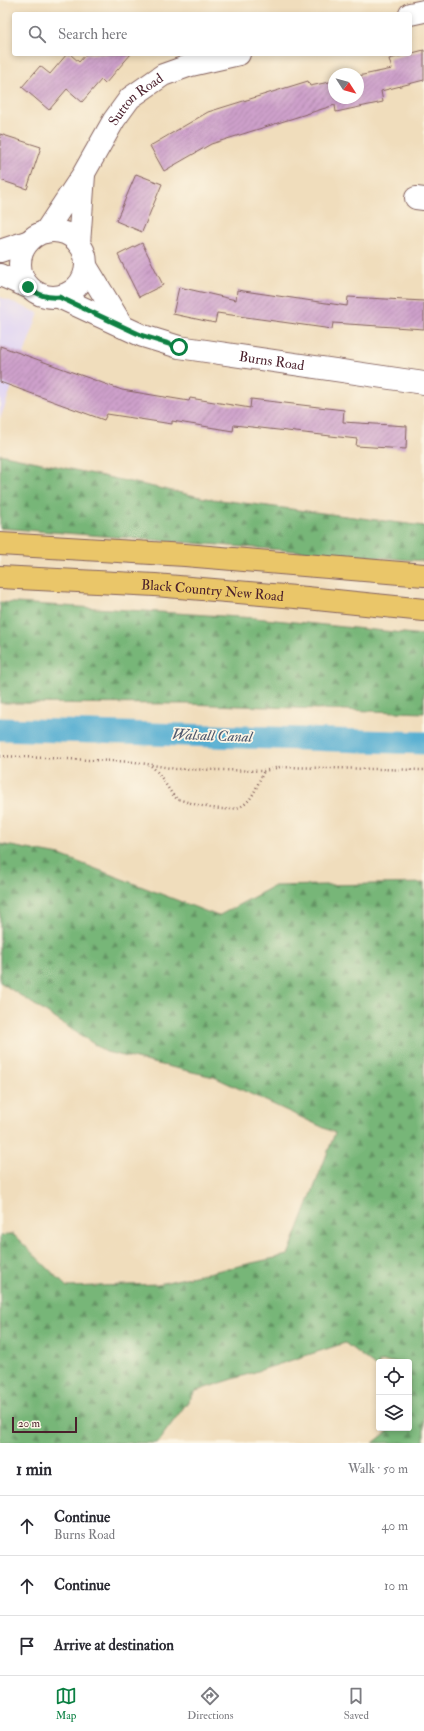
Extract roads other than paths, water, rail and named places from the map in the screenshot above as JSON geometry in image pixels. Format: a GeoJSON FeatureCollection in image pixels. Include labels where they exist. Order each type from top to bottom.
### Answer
{"type":"FeatureCollection","features":[{"type":"Feature","properties":{"kind":"highway"},"geometry":{"type":"LineString","coordinates":[[0,544],[185,555],[424,576]]}},
{"type":"Feature","properties":{"kind":"highway","name":"Black Country New Road"},"geometry":{"type":"LineString","coordinates":[[0,577],[155,586],[307,598],[424,610]]}},
{"type":"Feature","properties":{"kind":"street"},"geometry":{"type":"LineString","coordinates":[[412,14],[424,11]]}},
{"type":"Feature","properties":{"kind":"street","name":"Sutton Road"},"geometry":{"type":"LineString","coordinates":[[36,237],[84,173],[114,120],[130,98],[163,75],[191,65],[230,56]]}},
{"type":"Feature","properties":{"kind":"street","name":"Sutton Road"},"geometry":{"type":"LineString","coordinates":[[79,244],[84,173]]}},
{"type":"Feature","properties":{"kind":"street"},"geometry":{"type":"LineString","coordinates":[[0,251],[36,237],[57,231],[70,235],[79,244],[85,254],[86,266],[84,276],[79,286],[70,293],[59,297],[48,298],[37,294],[28,287],[0,275]]}},
{"type":"Feature","properties":{"kind":"street"},"geometry":{"type":"LineString","coordinates":[[28,287],[21,277],[19,264],[21,252],[36,237]]}},
{"type":"Feature","properties":{"kind":"street"},"geometry":{"type":"LineString","coordinates":[[86,266],[123,327]]}},
{"type":"Feature","properties":{"kind":"street","name":"Burns Road"},"geometry":{"type":"LineString","coordinates":[[59,297],[143,336],[179,347],[424,383]]}},
{"type":"Feature","properties":{"kind":"waterway","name":"Walsall Canal"},"geometry":{"type":"LineString","coordinates":[[0,729],[424,743]]}}]}
